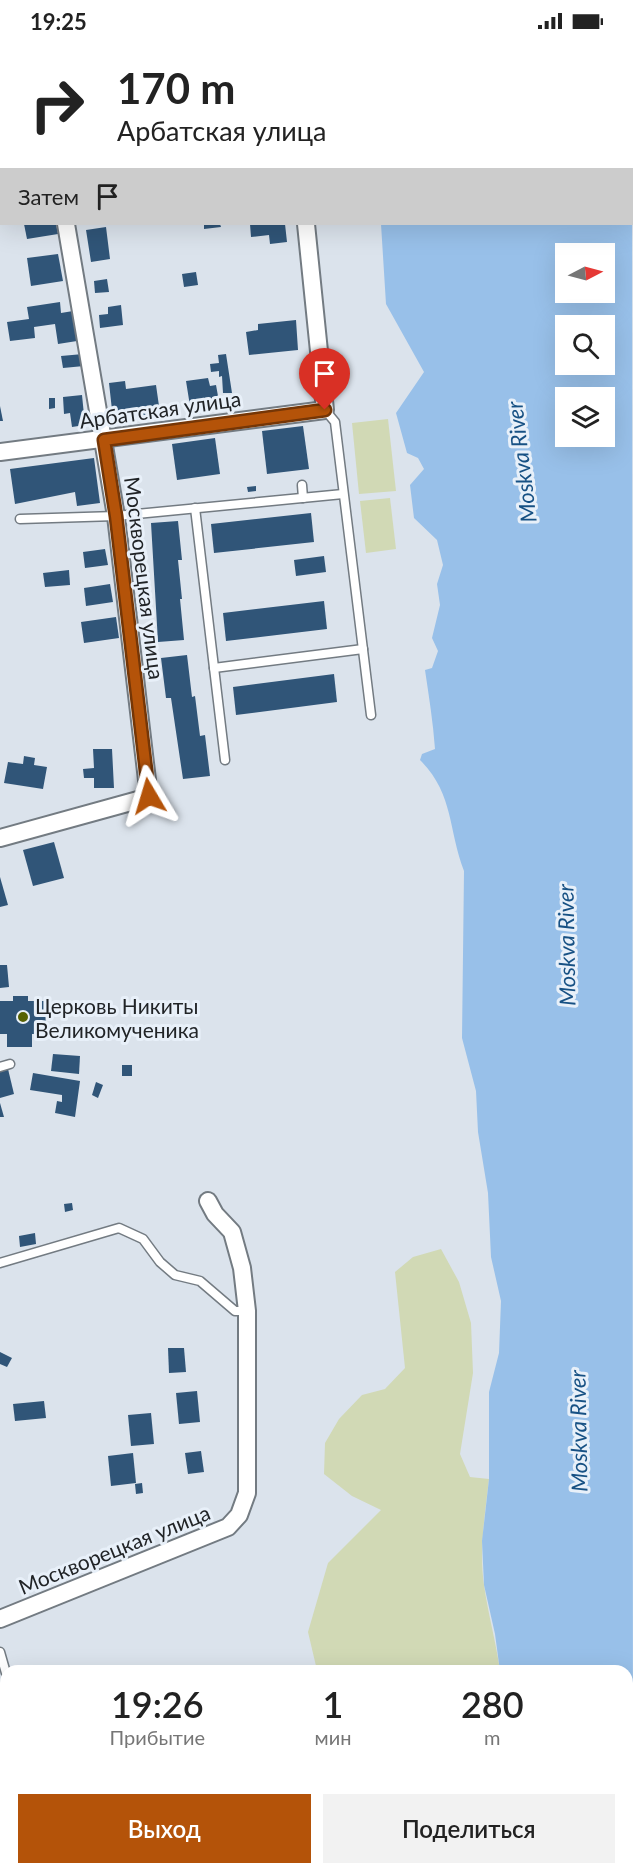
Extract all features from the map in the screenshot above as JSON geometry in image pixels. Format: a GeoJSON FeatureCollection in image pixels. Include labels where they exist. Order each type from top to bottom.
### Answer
{"type":"FeatureCollection","features":[{"type":"Feature","properties":{"kind":"street","name":"Москворецкая улица"},"geometry":{"type":"LineString","coordinates":[[0,838],[149,796],[116,516],[66,225]]}},
{"type":"Feature","properties":{"kind":"street"},"geometry":{"type":"LineString","coordinates":[[306,225],[325,410]]}},
{"type":"Feature","properties":{"kind":"street","name":"Арбатская улица"},"geometry":{"type":"LineString","coordinates":[[0,452],[325,410]]}},
{"type":"Feature","properties":{"kind":"street","name":"Москворецкая улица"},"geometry":{"type":"LineString","coordinates":[[0,1619],[228,1527],[239,1515],[247,1493],[247,1311],[242,1268],[232,1232],[215,1214],[208,1201]]}},
{"type":"Feature","properties":{"kind":"lane"},"geometry":{"type":"LineString","coordinates":[[325,410],[335,422],[371,715]]}},
{"type":"Feature","properties":{"kind":"lane"},"geometry":{"type":"LineString","coordinates":[[302,485],[303,498]]}},
{"type":"Feature","properties":{"kind":"lane"},"geometry":{"type":"LineString","coordinates":[[20,519],[116,516],[343,494]]}},
{"type":"Feature","properties":{"kind":"lane"},"geometry":{"type":"LineString","coordinates":[[195,508],[225,760]]}},
{"type":"Feature","properties":{"kind":"lane"},"geometry":{"type":"LineString","coordinates":[[214,668],[363,649]]}},
{"type":"Feature","properties":{"kind":"lane"},"geometry":{"type":"LineString","coordinates":[[0,1066],[10,1064]]}},
{"type":"Feature","properties":{"kind":"lane"},"geometry":{"type":"LineString","coordinates":[[0,1263],[119,1228],[143,1239],[160,1262],[175,1275],[200,1281],[236,1311],[247,1311]]}},
{"type":"Feature","properties":{"kind":"green space"},"geometry":{"type":"Polygon","coordinates":[[[388,419],[396,491],[359,494],[352,423],[388,419]]]}},
{"type":"Feature","properties":{"kind":"green space"},"geometry":{"type":"Polygon","coordinates":[[[390,498],[396,549],[366,553],[360,501],[390,498]]]}},
{"type":"Feature","properties":{"kind":"green space"},"geometry":{"type":"Polygon","coordinates":[[[441,1249],[459,1282],[471,1323],[473,1373],[460,1454],[470,1477],[489,1479],[482,1559],[486,1596],[499,1665],[316,1665],[308,1632],[328,1563],[381,1510],[352,1496],[324,1474],[325,1443],[339,1419],[362,1395],[385,1389],[405,1368],[395,1272],[413,1257],[441,1249]]]}},
{"type":"Feature","properties":{"kind":"water","name":"Moskva River"},"geometry":{"type":"Polygon","coordinates":[[[381,225],[632,225],[633,1665],[499,1665],[484,1585],[482,1541],[489,1479],[489,1392],[499,1353],[501,1301],[491,1257],[488,1193],[478,1132],[476,1091],[462,1038],[464,871],[445,799],[431,773],[420,760],[422,754],[435,749],[425,670],[432,668],[438,651],[432,638],[440,605],[437,584],[443,565],[437,540],[414,518],[410,485],[424,469],[418,458],[407,453],[396,413],[424,372],[386,304],[381,225]]]}},
{"type":"Feature","properties":{"kind":"building"},"geometry":{"type":"Polygon","coordinates":[[[24,225],[56,225],[58,234],[27,239],[24,225]]]}},
{"type":"Feature","properties":{"kind":"building"},"geometry":{"type":"Polygon","coordinates":[[[204,225],[220,225],[221,227],[204,229],[204,225]]]}},
{"type":"Feature","properties":{"kind":"building"},"geometry":{"type":"Polygon","coordinates":[[[250,225],[285,225],[287,242],[270,244],[269,235],[251,237],[250,225]]]}},
{"type":"Feature","properties":{"kind":"building"},"geometry":{"type":"Polygon","coordinates":[[[106,227],[110,259],[91,262],[86,230],[106,227]]]}},
{"type":"Feature","properties":{"kind":"building"},"geometry":{"type":"Polygon","coordinates":[[[58,254],[63,281],[31,286],[27,258],[58,254]]]}},
{"type":"Feature","properties":{"kind":"building"},"geometry":{"type":"Polygon","coordinates":[[[196,272],[198,285],[184,287],[182,274],[196,272]]]}},
{"type":"Feature","properties":{"kind":"building"},"geometry":{"type":"Polygon","coordinates":[[[107,279],[109,292],[95,293],[94,281],[107,279]]]}},
{"type":"Feature","properties":{"kind":"building"},"geometry":{"type":"Polygon","coordinates":[[[60,302],[61,313],[73,311],[77,341],[58,344],[55,324],[34,327],[35,338],[10,341],[7,322],[29,319],[27,307],[60,302]]]}},
{"type":"Feature","properties":{"kind":"building"},"geometry":{"type":"Polygon","coordinates":[[[121,305],[123,325],[100,328],[99,315],[108,314],[108,307],[121,305]]]}},
{"type":"Feature","properties":{"kind":"building"},"geometry":{"type":"Polygon","coordinates":[[[296,320],[298,350],[249,355],[246,332],[258,330],[258,324],[296,320]]]}},
{"type":"Feature","properties":{"kind":"building"},"geometry":{"type":"Polygon","coordinates":[[[83,354],[84,366],[63,368],[61,356],[83,354]]]}},
{"type":"Feature","properties":{"kind":"building"},"geometry":{"type":"Polygon","coordinates":[[[226,354],[232,393],[223,393],[222,376],[219,377],[219,371],[211,372],[210,364],[219,363],[218,355],[226,354]]]}},
{"type":"Feature","properties":{"kind":"building"},"geometry":{"type":"Polygon","coordinates":[[[208,378],[210,386],[216,385],[218,396],[212,397],[213,403],[190,406],[186,381],[208,378]]]}},
{"type":"Feature","properties":{"kind":"building"},"geometry":{"type":"Polygon","coordinates":[[[125,381],[126,389],[156,385],[160,413],[113,419],[109,383],[125,381]]]}},
{"type":"Feature","properties":{"kind":"building"},"geometry":{"type":"Polygon","coordinates":[[[82,395],[85,425],[72,427],[70,413],[64,414],[63,397],[82,395]]]}},
{"type":"Feature","properties":{"kind":"building"},"geometry":{"type":"Polygon","coordinates":[[[49,398],[55,398],[55,408],[49,409],[49,398]]]}},
{"type":"Feature","properties":{"kind":"building"},"geometry":{"type":"Polygon","coordinates":[[[303,426],[309,469],[267,474],[262,431],[303,426]]]}},
{"type":"Feature","properties":{"kind":"building"},"geometry":{"type":"Polygon","coordinates":[[[215,438],[220,474],[177,480],[172,444],[215,438]]]}},
{"type":"Feature","properties":{"kind":"building"},"geometry":{"type":"Polygon","coordinates":[[[94,458],[100,503],[77,506],[75,492],[15,504],[10,469],[94,458]]]}},
{"type":"Feature","properties":{"kind":"building"},"geometry":{"type":"Polygon","coordinates":[[[256,486],[256,491],[248,492],[247,487],[256,486]]]}},
{"type":"Feature","properties":{"kind":"building"},"geometry":{"type":"Polygon","coordinates":[[[311,513],[314,542],[214,553],[211,524],[311,513]]]}},
{"type":"Feature","properties":{"kind":"building"},"geometry":{"type":"Polygon","coordinates":[[[178,521],[182,560],[178,560],[184,640],[158,642],[151,523],[178,521]]]}},
{"type":"Feature","properties":{"kind":"building"},"geometry":{"type":"Polygon","coordinates":[[[105,549],[108,565],[85,568],[83,552],[105,549]]]}},
{"type":"Feature","properties":{"kind":"building"},"geometry":{"type":"Polygon","coordinates":[[[324,556],[326,572],[296,576],[294,560],[324,556]]]}},
{"type":"Feature","properties":{"kind":"building"},"geometry":{"type":"Polygon","coordinates":[[[69,570],[70,585],[45,587],[43,573],[69,570]]]}},
{"type":"Feature","properties":{"kind":"building"},"geometry":{"type":"Polygon","coordinates":[[[110,584],[113,602],[86,606],[84,588],[110,584]]]}},
{"type":"Feature","properties":{"kind":"building"},"geometry":{"type":"Polygon","coordinates":[[[324,601],[327,629],[226,641],[223,613],[324,601]]]}},
{"type":"Feature","properties":{"kind":"building"},"geometry":{"type":"Polygon","coordinates":[[[116,617],[119,638],[84,643],[81,622],[116,617]]]}},
{"type":"Feature","properties":{"kind":"building"},"geometry":{"type":"Polygon","coordinates":[[[187,655],[192,697],[195,696],[200,736],[205,735],[210,776],[183,779],[171,698],[166,698],[161,658],[187,655]]]}},
{"type":"Feature","properties":{"kind":"building"},"geometry":{"type":"Polygon","coordinates":[[[334,674],[337,702],[236,715],[233,687],[334,674]]]}},
{"type":"Feature","properties":{"kind":"building"},"geometry":{"type":"Polygon","coordinates":[[[93,749],[112,749],[114,788],[94,788],[94,778],[84,778],[83,769],[94,768],[93,749]]]}},
{"type":"Feature","properties":{"kind":"building"},"geometry":{"type":"Polygon","coordinates":[[[24,756],[35,758],[34,765],[47,767],[43,789],[4,783],[8,762],[23,764],[24,756]]]}},
{"type":"Feature","properties":{"kind":"building"},"geometry":{"type":"Polygon","coordinates":[[[54,842],[64,878],[33,886],[23,850],[54,842]]]}},
{"type":"Feature","properties":{"kind":"building"},"geometry":{"type":"Polygon","coordinates":[[[0,877],[8,905],[0,907],[0,877]]]}},
{"type":"Feature","properties":{"kind":"building"},"geometry":{"type":"Polygon","coordinates":[[[0,965],[7,965],[9,987],[0,988],[0,965]]]}},
{"type":"Feature","properties":{"kind":"building","name":"Церковь Никиты Великомученика"},"geometry":{"type":"Polygon","coordinates":[[[13,996],[28,996],[28,1001],[45,1001],[46,1034],[32,1034],[32,1047],[7,1047],[7,1034],[0,1034],[0,1001],[13,1001],[13,996]]]}},
{"type":"Feature","properties":{"kind":"building"},"geometry":{"type":"Polygon","coordinates":[[[53,1054],[80,1056],[79,1074],[51,1071],[53,1054]]]}},
{"type":"Feature","properties":{"kind":"building"},"geometry":{"type":"Polygon","coordinates":[[[122,1065],[132,1065],[132,1076],[122,1076],[122,1065]]]}},
{"type":"Feature","properties":{"kind":"building"},"geometry":{"type":"Polygon","coordinates":[[[8,1069],[14,1094],[0,1098],[0,1071],[8,1069]]]}},
{"type":"Feature","properties":{"kind":"building"},"geometry":{"type":"Polygon","coordinates":[[[33,1073],[80,1081],[75,1117],[55,1113],[57,1101],[62,1102],[62,1095],[30,1090],[33,1073]]]}},
{"type":"Feature","properties":{"kind":"building"},"geometry":{"type":"Polygon","coordinates":[[[96,1082],[103,1085],[98,1098],[92,1095],[96,1082]]]}},
{"type":"Feature","properties":{"kind":"building"},"geometry":{"type":"Polygon","coordinates":[[[0,1103],[4,1117],[0,1117],[0,1103]]]}},
{"type":"Feature","properties":{"kind":"building"},"geometry":{"type":"Polygon","coordinates":[[[72,1203],[73,1210],[65,1212],[64,1204],[72,1203]]]}},
{"type":"Feature","properties":{"kind":"building"},"geometry":{"type":"Polygon","coordinates":[[[35,1233],[36,1244],[20,1247],[19,1236],[35,1233]]]}},
{"type":"Feature","properties":{"kind":"building"},"geometry":{"type":"Polygon","coordinates":[[[168,1348],[184,1348],[186,1372],[169,1373],[168,1348]]]}},
{"type":"Feature","properties":{"kind":"building"},"geometry":{"type":"Polygon","coordinates":[[[0,1352],[12,1358],[7,1367],[0,1364],[0,1352]]]}},
{"type":"Feature","properties":{"kind":"building"},"geometry":{"type":"Polygon","coordinates":[[[197,1391],[200,1422],[179,1424],[176,1393],[197,1391]]]}},
{"type":"Feature","properties":{"kind":"building"},"geometry":{"type":"Polygon","coordinates":[[[44,1401],[46,1418],[15,1421],[13,1404],[44,1401]]]}},
{"type":"Feature","properties":{"kind":"building"},"geometry":{"type":"Polygon","coordinates":[[[151,1413],[154,1444],[131,1446],[128,1415],[151,1413]]]}},
{"type":"Feature","properties":{"kind":"building"},"geometry":{"type":"Polygon","coordinates":[[[201,1451],[204,1472],[188,1474],[185,1453],[201,1451]]]}},
{"type":"Feature","properties":{"kind":"building"},"geometry":{"type":"Polygon","coordinates":[[[133,1453],[136,1483],[111,1486],[108,1456],[133,1453]]]}},
{"type":"Feature","properties":{"kind":"building"},"geometry":{"type":"Polygon","coordinates":[[[142,1483],[143,1493],[136,1494],[135,1484],[142,1483]]]}},
{"type":"Feature","properties":{"kind":"place","name":"Церковь Никиты Великомученика"},"geometry":{"type":"Point","coordinates":[23,1017]}},
{"type":"Feature","properties":{"kind":"route"},"geometry":{"type":"LineString","coordinates":[[149,796],[116,516],[104,440],[325,410]]}}]}
